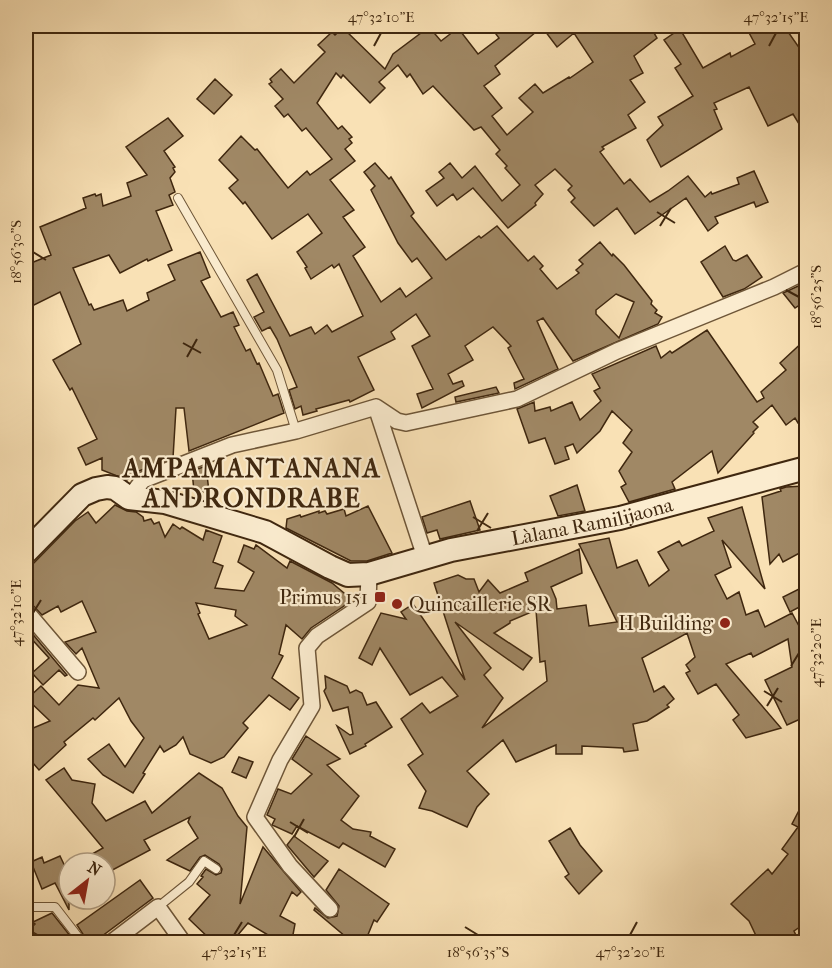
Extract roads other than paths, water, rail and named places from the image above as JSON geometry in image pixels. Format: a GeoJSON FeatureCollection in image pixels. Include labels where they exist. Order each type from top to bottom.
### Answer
{"type":"FeatureCollection","features":[{"type":"Feature","properties":{"kind":"street"},"geometry":{"type":"LineString","coordinates":[[376,407],[397,421],[406,423],[517,399],[617,351],[807,272]]}},
{"type":"Feature","properties":{"kind":"street"},"geometry":{"type":"LineString","coordinates":[[129,498],[142,480],[232,445],[296,431],[376,407]]}},
{"type":"Feature","properties":{"kind":"street"},"geometry":{"type":"LineString","coordinates":[[376,407],[425,558]]}},
{"type":"Feature","properties":{"kind":"street","name":"Làlana Ramilijaona"},"geometry":{"type":"LineString","coordinates":[[26,552],[82,495],[107,487],[115,488],[129,498],[165,502],[265,532],[341,573],[369,574],[451,550],[620,518],[807,468]]}},
{"type":"Feature","properties":{"kind":"street"},"geometry":{"type":"LineString","coordinates":[[330,909],[290,866],[255,817],[280,760],[312,706],[307,648],[317,636],[368,602],[369,574]]}},
{"type":"Feature","properties":{"kind":"street"},"geometry":{"type":"LineString","coordinates":[[26,611],[78,672]]}},
{"type":"Feature","properties":{"kind":"street"},"geometry":{"type":"LineString","coordinates":[[112,942],[158,907],[183,942]]}},
{"type":"Feature","properties":{"kind":"lane"},"geometry":{"type":"LineString","coordinates":[[178,198],[277,370],[296,431]]}},
{"type":"Feature","properties":{"kind":"lane"},"geometry":{"type":"LineString","coordinates":[[158,907],[189,882],[204,861],[216,869]]}},
{"type":"Feature","properties":{"kind":"lane"},"geometry":{"type":"LineString","coordinates":[[26,907],[55,907],[82,942]]}},
{"type":"Feature","properties":{"kind":"place","name":"Primus 151"},"geometry":{"type":"Point","coordinates":[380,597]}},
{"type":"Feature","properties":{"kind":"place","name":"Quincaillerie SR"},"geometry":{"type":"Point","coordinates":[397,604]}},
{"type":"Feature","properties":{"kind":"place","name":"H Building"},"geometry":{"type":"Point","coordinates":[725,623]}},
{"type":"Feature","properties":{"kind":"district","name":"AMPAMANTANANA ANDRONDRABE"},"geometry":{"type":"Point","coordinates":[252,483]}}]}
